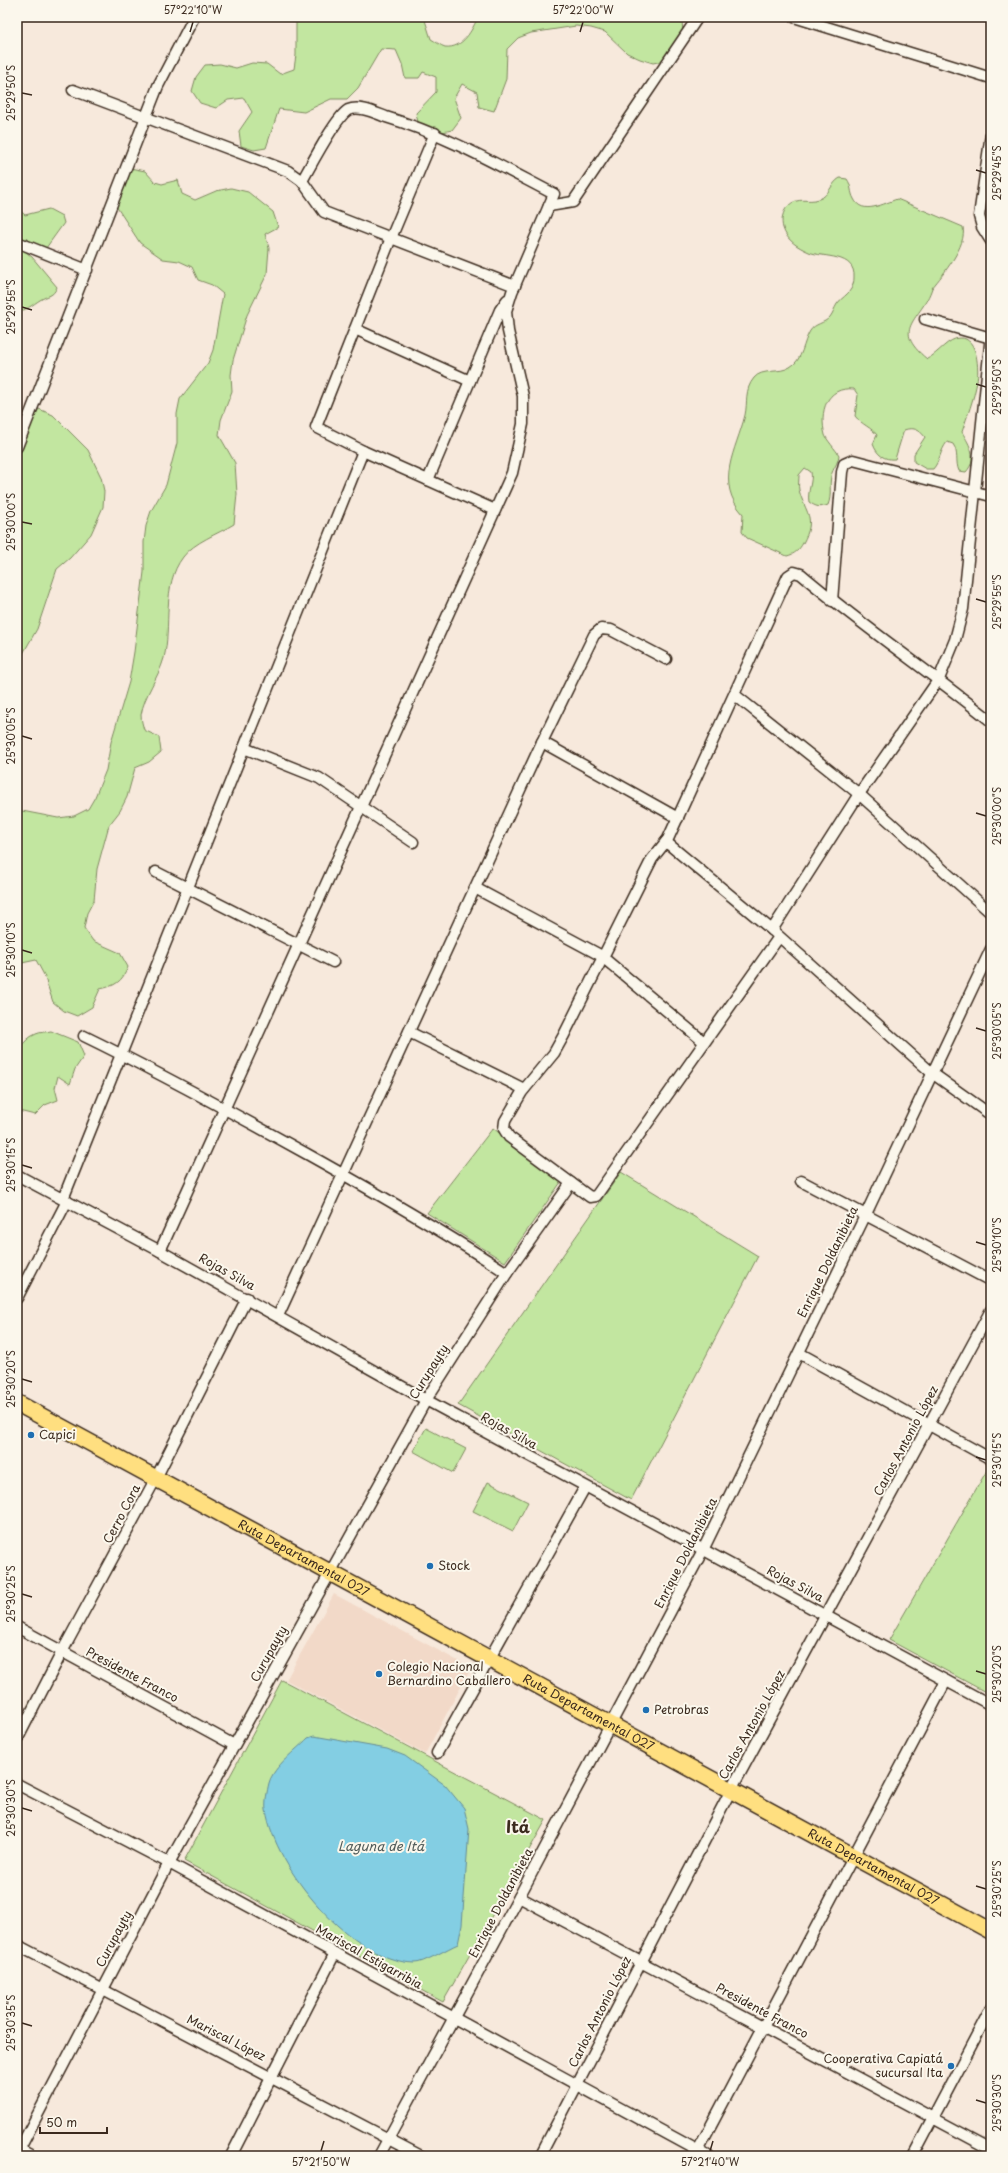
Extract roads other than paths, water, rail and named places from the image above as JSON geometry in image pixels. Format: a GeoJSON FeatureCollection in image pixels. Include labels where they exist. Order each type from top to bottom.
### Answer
{"type":"FeatureCollection","features":[{"type":"Feature","properties":{"kind":"main road","name":"Ruta Departamental 027"},"geometry":{"type":"LineString","coordinates":[[17,1402],[611,1723],[991,1931]]}},
{"type":"Feature","properties":{"kind":"street"},"geometry":{"type":"LineString","coordinates":[[17,447],[146,117],[173,55],[194,17]]}},
{"type":"Feature","properties":{"kind":"street"},"geometry":{"type":"LineString","coordinates":[[549,206],[573,202],[698,17]]}},
{"type":"Feature","properties":{"kind":"street"},"geometry":{"type":"LineString","coordinates":[[794,17],[991,78]]}},
{"type":"Feature","properties":{"kind":"street"},"geometry":{"type":"LineString","coordinates":[[73,90],[288,171],[302,181],[324,212],[513,289]]}},
{"type":"Feature","properties":{"kind":"street"},"geometry":{"type":"LineString","coordinates":[[160,1251],[512,473],[523,424],[523,396],[508,331],[506,311],[513,289],[554,194],[435,133],[362,109],[348,110],[337,122],[302,181]]}},
{"type":"Feature","properties":{"kind":"street"},"geometry":{"type":"LineString","coordinates":[[435,133],[390,238],[316,427],[363,451],[495,510]]}},
{"type":"Feature","properties":{"kind":"street"},"geometry":{"type":"LineString","coordinates":[[991,134],[979,216],[982,227],[991,242]]}},
{"type":"Feature","properties":{"kind":"street"},"geometry":{"type":"LineString","coordinates":[[17,242],[86,270]]}},
{"type":"Feature","properties":{"kind":"street"},"geometry":{"type":"LineString","coordinates":[[428,480],[500,310],[513,289]]}},
{"type":"Feature","properties":{"kind":"street"},"geometry":{"type":"LineString","coordinates":[[924,319],[991,336],[973,492],[963,609],[955,640],[938,679],[859,794],[775,933],[704,1042],[596,1196],[590,1197],[508,1137],[504,1129],[505,1121],[524,1089],[554,1053],[652,859],[666,842],[735,695],[788,576],[794,572],[801,574],[832,600],[938,679],[991,721]]}},
{"type":"Feature","properties":{"kind":"street"},"geometry":{"type":"LineString","coordinates":[[355,329],[470,381]]}},
{"type":"Feature","properties":{"kind":"street"},"geometry":{"type":"LineString","coordinates":[[17,1298],[65,1200],[121,1054],[363,451]]}},
{"type":"Feature","properties":{"kind":"street"},"geometry":{"type":"LineString","coordinates":[[832,600],[842,472],[844,464],[853,460],[991,496]]}},
{"type":"Feature","properties":{"kind":"street"},"geometry":{"type":"LineString","coordinates":[[278,1316],[542,742],[594,635],[601,629],[619,633],[666,659]]}},
{"type":"Feature","properties":{"kind":"street"},"geometry":{"type":"LineString","coordinates":[[735,695],[859,794],[991,913]]}},
{"type":"Feature","properties":{"kind":"street"},"geometry":{"type":"LineString","coordinates":[[542,742],[678,818]]}},
{"type":"Feature","properties":{"kind":"street"},"geometry":{"type":"LineString","coordinates":[[244,748],[319,778],[360,808],[412,842]]}},
{"type":"Feature","properties":{"kind":"street"},"geometry":{"type":"LineString","coordinates":[[666,842],[775,933],[932,1072],[991,1115]]}},
{"type":"Feature","properties":{"kind":"street"},"geometry":{"type":"LineString","coordinates":[[156,872],[333,962]]}},
{"type":"Feature","properties":{"kind":"street"},"geometry":{"type":"LineString","coordinates":[[475,888],[603,957],[704,1042]]}},
{"type":"Feature","properties":{"kind":"street","name":"Enrique Doldanibieta"},"geometry":{"type":"LineString","coordinates":[[379,2156],[519,1897],[703,1550],[866,1214],[991,949]]}},
{"type":"Feature","properties":{"kind":"street"},"geometry":{"type":"LineString","coordinates":[[409,1032],[524,1089]]}},
{"type":"Feature","properties":{"kind":"street"},"geometry":{"type":"LineString","coordinates":[[84,1036],[224,1108],[344,1174],[454,1238],[507,1273]]}},
{"type":"Feature","properties":{"kind":"street","name":"Rojas Silva"},"geometry":{"type":"LineString","coordinates":[[17,1175],[247,1298],[426,1400],[585,1487],[991,1705]]}},
{"type":"Feature","properties":{"kind":"street"},"geometry":{"type":"LineString","coordinates":[[802,1181],[991,1281]]}},
{"type":"Feature","properties":{"kind":"street","name":"Curupayty"},"geometry":{"type":"LineString","coordinates":[[18,2150],[169,1863],[426,1400],[507,1273],[571,1183]]}},
{"type":"Feature","properties":{"kind":"street","name":"Cerro Cora"},"geometry":{"type":"LineString","coordinates":[[17,1740],[62,1652],[156,1478],[247,1298]]}},
{"type":"Feature","properties":{"kind":"street","name":"Carlos Antonio López"},"geometry":{"type":"LineString","coordinates":[[540,2156],[731,1790],[991,1310]]}},
{"type":"Feature","properties":{"kind":"street"},"geometry":{"type":"LineString","coordinates":[[799,1353],[991,1458]]}},
{"type":"Feature","properties":{"kind":"street"},"geometry":{"type":"LineString","coordinates":[[437,1753],[585,1487]]}},
{"type":"Feature","properties":{"kind":"street","name":"Presidente Franco"},"geometry":{"type":"LineString","coordinates":[[17,1627],[234,1745]]}},
{"type":"Feature","properties":{"kind":"street"},"geometry":{"type":"LineString","coordinates":[[696,2153],[946,1680]]}},
{"type":"Feature","properties":{"kind":"street","name":"Mariscal Estigarribia"},"geometry":{"type":"LineString","coordinates":[[17,1784],[169,1863],[577,2085],[696,2153],[708,2156]]}},
{"type":"Feature","properties":{"kind":"street","name":"Presidente Franco"},"geometry":{"type":"LineString","coordinates":[[519,1897],[934,2117],[991,2149]]}},
{"type":"Feature","properties":{"kind":"street","name":"Mariscal López"},"geometry":{"type":"LineString","coordinates":[[17,1945],[421,2156]]}},
{"type":"Feature","properties":{"kind":"street"},"geometry":{"type":"LineString","coordinates":[[231,2156],[335,1954]]}},
{"type":"Feature","properties":{"kind":"street"},"geometry":{"type":"LineString","coordinates":[[913,2156],[991,2008]]}},
{"type":"Feature","properties":{"kind":"street"},"geometry":{"type":"LineString","coordinates":[[18,2150],[32,2156]]}},
{"type":"Feature","properties":{"kind":"water","name":"Laguna de Itá"},"geometry":{"type":"Polygon","coordinates":[[[314,1736],[387,1749],[405,1756],[445,1785],[464,1808],[469,1829],[462,1925],[458,1944],[418,1963],[390,1958],[366,1947],[342,1929],[320,1908],[300,1884],[284,1859],[272,1833],[266,1810],[266,1800],[269,1783],[275,1771],[308,1738],[314,1736]]]}},
{"type":"Feature","properties":{"kind":"place","name":"Capici"},"geometry":{"type":"Point","coordinates":[31,1435]}},
{"type":"Feature","properties":{"kind":"place","name":"Stock"},"geometry":{"type":"Point","coordinates":[430,1566]}},
{"type":"Feature","properties":{"kind":"place","name":"Colegio Nacional Bernardino Caballero"},"geometry":{"type":"Point","coordinates":[379,1674]}},
{"type":"Feature","properties":{"kind":"place","name":"Petrobras"},"geometry":{"type":"Point","coordinates":[646,1710]}},
{"type":"Feature","properties":{"kind":"place","name":"Cooperativa Capiatá sucursal Ita"},"geometry":{"type":"Point","coordinates":[951,2066]}},
{"type":"Feature","properties":{"kind":"district","name":"Itá"},"geometry":{"type":"Point","coordinates":[518,1827]}}]}
